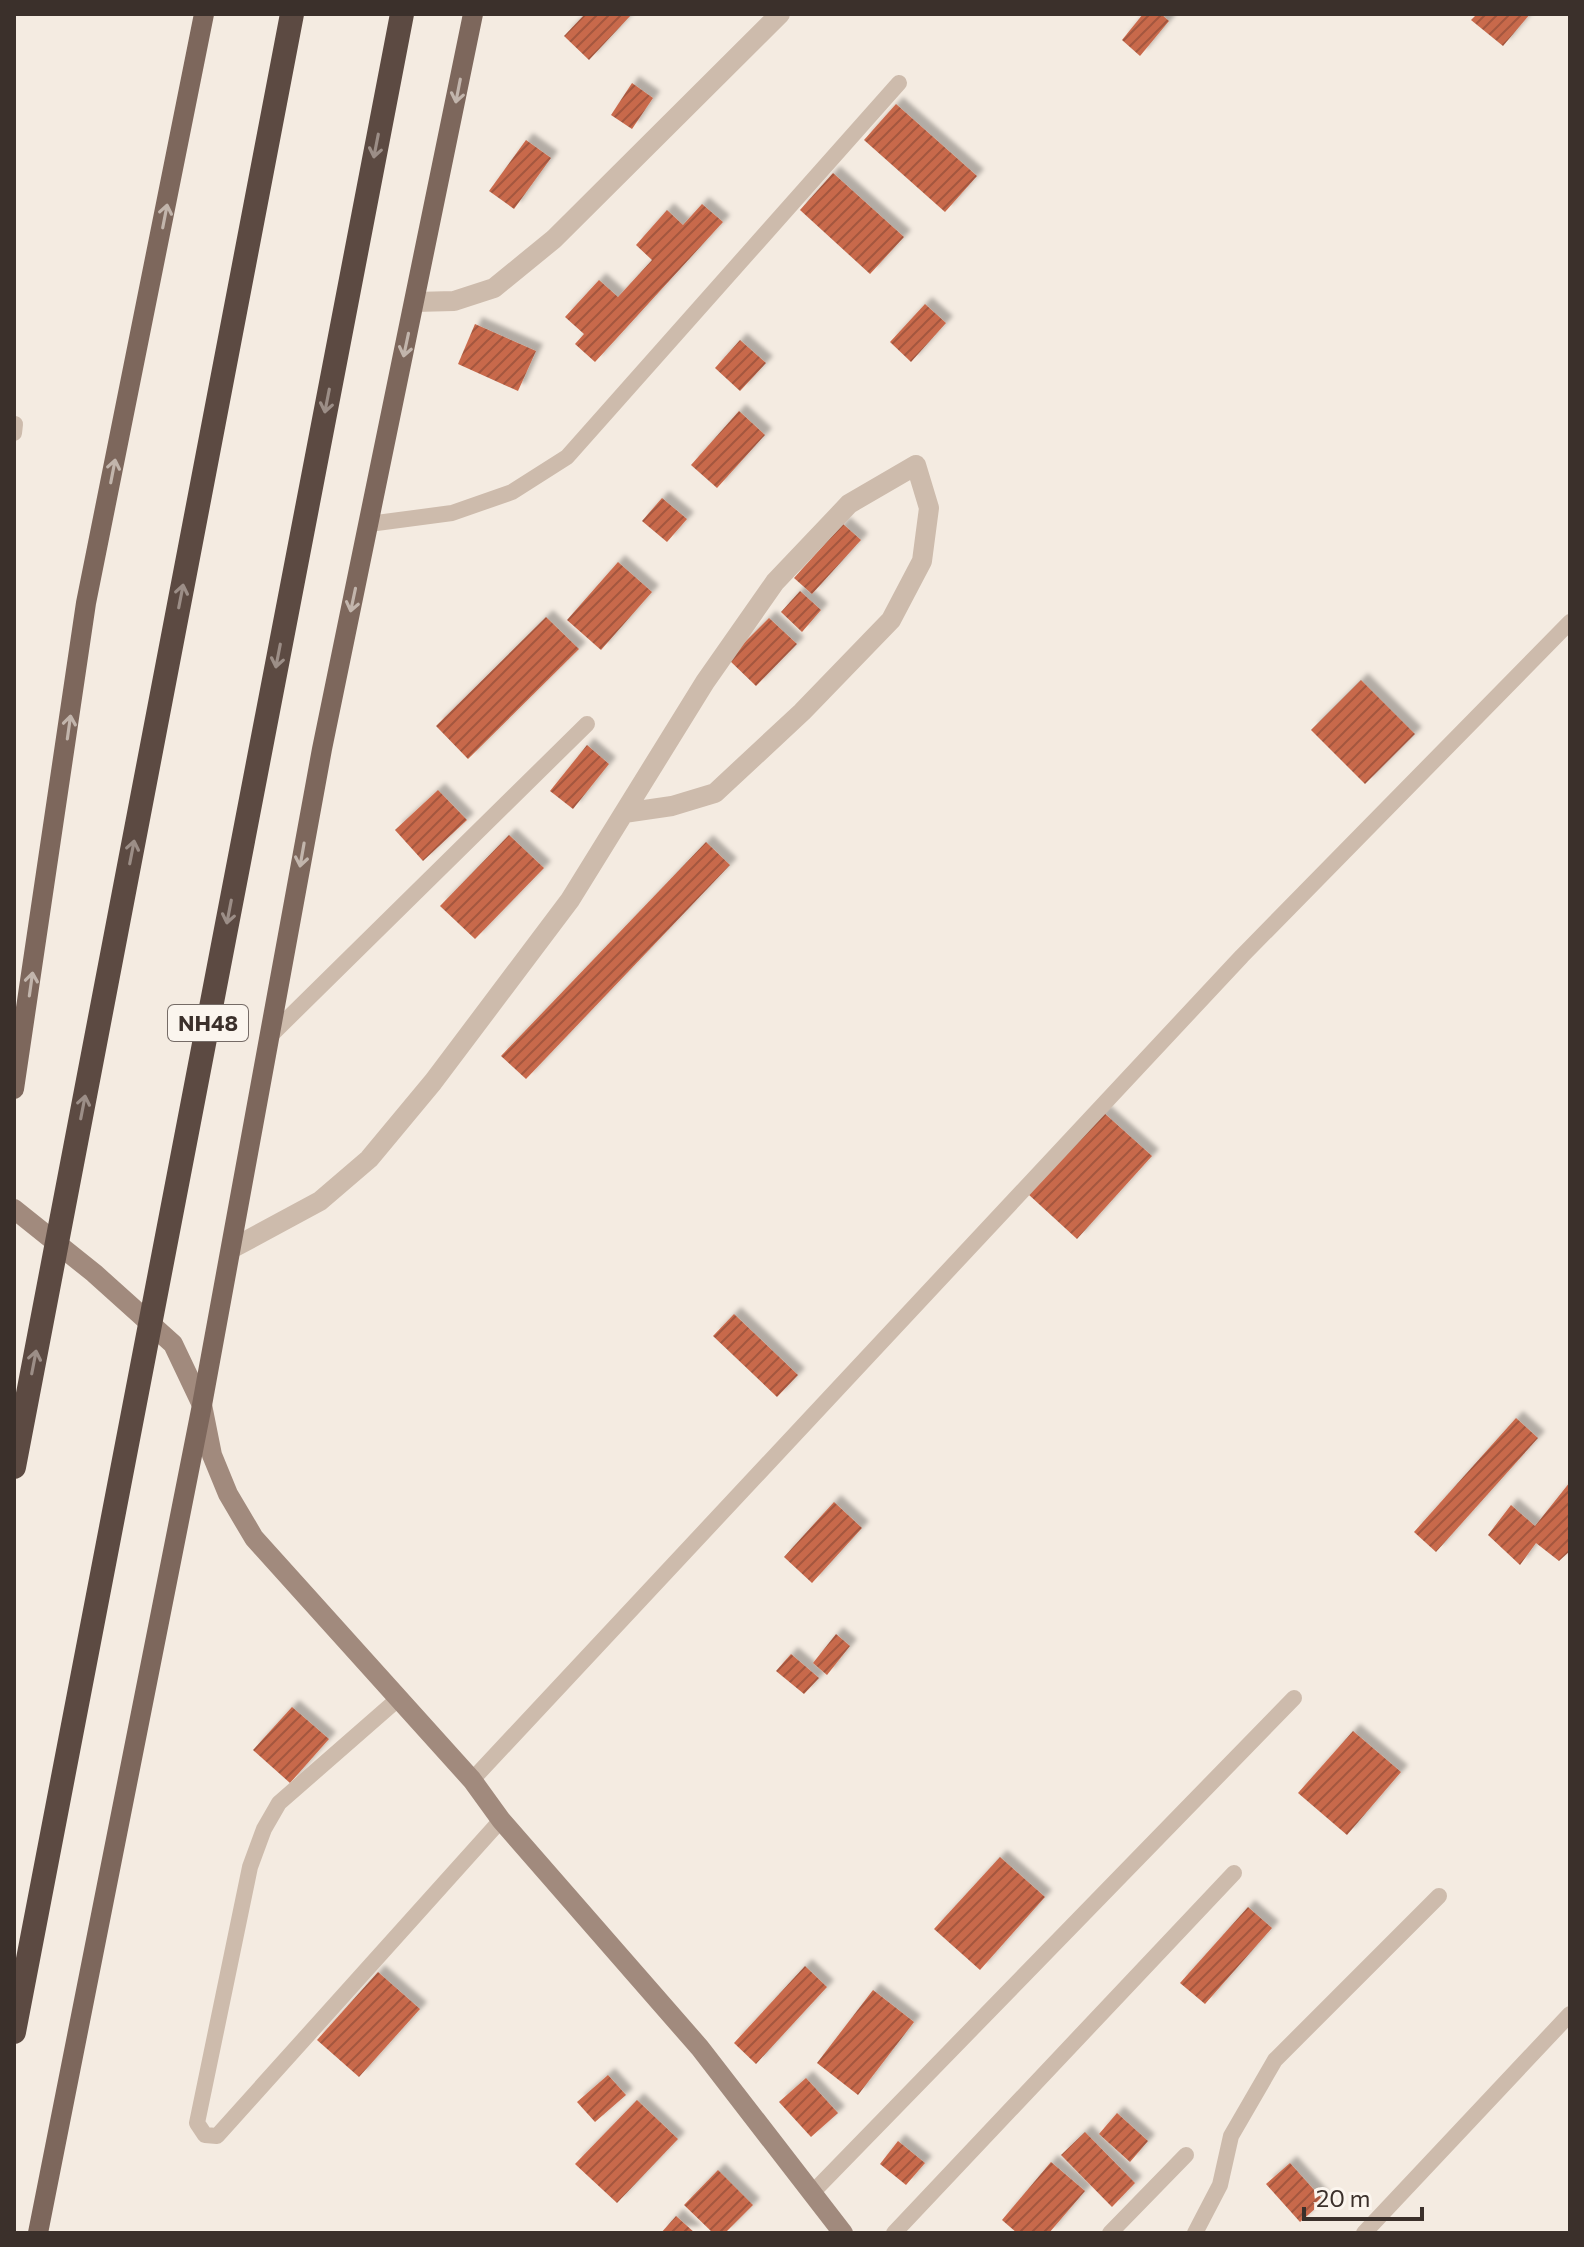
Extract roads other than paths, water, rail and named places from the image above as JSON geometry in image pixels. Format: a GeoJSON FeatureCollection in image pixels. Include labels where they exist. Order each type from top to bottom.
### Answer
{"type":"FeatureCollection","features":[{"type":"Feature","properties":{"kind":"highway"},"geometry":{"type":"LineString","coordinates":[[14,1467],[292,14]]}},
{"type":"Feature","properties":{"kind":"highway","name":"NH48"},"geometry":{"type":"LineString","coordinates":[[14,2032],[402,14]]}},
{"type":"Feature","properties":{"kind":"main road"},"geometry":{"type":"LineString","coordinates":[[14,1089],[86,603],[204,14]]}},
{"type":"Feature","properties":{"kind":"main road"},"geometry":{"type":"LineString","coordinates":[[38,2233],[202,1405],[322,749],[473,14]]}},
{"type":"Feature","properties":{"kind":"main road"},"geometry":{"type":"LineString","coordinates":[[14,1209],[94,1273],[173,1344],[202,1405],[212,1455],[228,1494],[254,1538],[472,1780],[501,1820],[700,2048],[842,2233]]}},
{"type":"Feature","properties":{"kind":"street"},"geometry":{"type":"LineString","coordinates":[[415,302],[454,301],[494,288],[554,239],[780,14]]}},
{"type":"Feature","properties":{"kind":"street"},"geometry":{"type":"LineString","coordinates":[[231,1249],[320,1201],[369,1159],[433,1082],[570,900],[624,813],[741,627],[775,582],[849,504],[916,465],[929,508],[922,561],[891,620],[802,712],[715,793],[672,806],[624,813]]}},
{"type":"Feature","properties":{"kind":"lane"},"geometry":{"type":"LineString","coordinates":[[369,524],[452,513],[512,492],[567,457],[899,83]]}},
{"type":"Feature","properties":{"kind":"lane"},"geometry":{"type":"LineString","coordinates":[[472,1780],[1242,956],[1570,622]]}},
{"type":"Feature","properties":{"kind":"lane"},"geometry":{"type":"LineString","coordinates":[[269,1037],[587,724]]}},
{"type":"Feature","properties":{"kind":"lane"},"geometry":{"type":"LineString","coordinates":[[812,2193],[1294,1698]]}},
{"type":"Feature","properties":{"kind":"lane"},"geometry":{"type":"LineString","coordinates":[[398,1699],[279,1803],[264,1829],[250,1867],[197,2123],[205,2135],[217,2136],[501,1820]]}},
{"type":"Feature","properties":{"kind":"lane"},"geometry":{"type":"LineString","coordinates":[[894,2233],[1234,1873]]}},
{"type":"Feature","properties":{"kind":"lane"},"geometry":{"type":"LineString","coordinates":[[1195,2233],[1220,2185],[1231,2136],[1275,2060],[1439,1896]]}},
{"type":"Feature","properties":{"kind":"lane"},"geometry":{"type":"LineString","coordinates":[[1364,2233],[1570,2014]]}},
{"type":"Feature","properties":{"kind":"lane"},"geometry":{"type":"LineString","coordinates":[[1110,2233],[1186,2155]]}}]}
